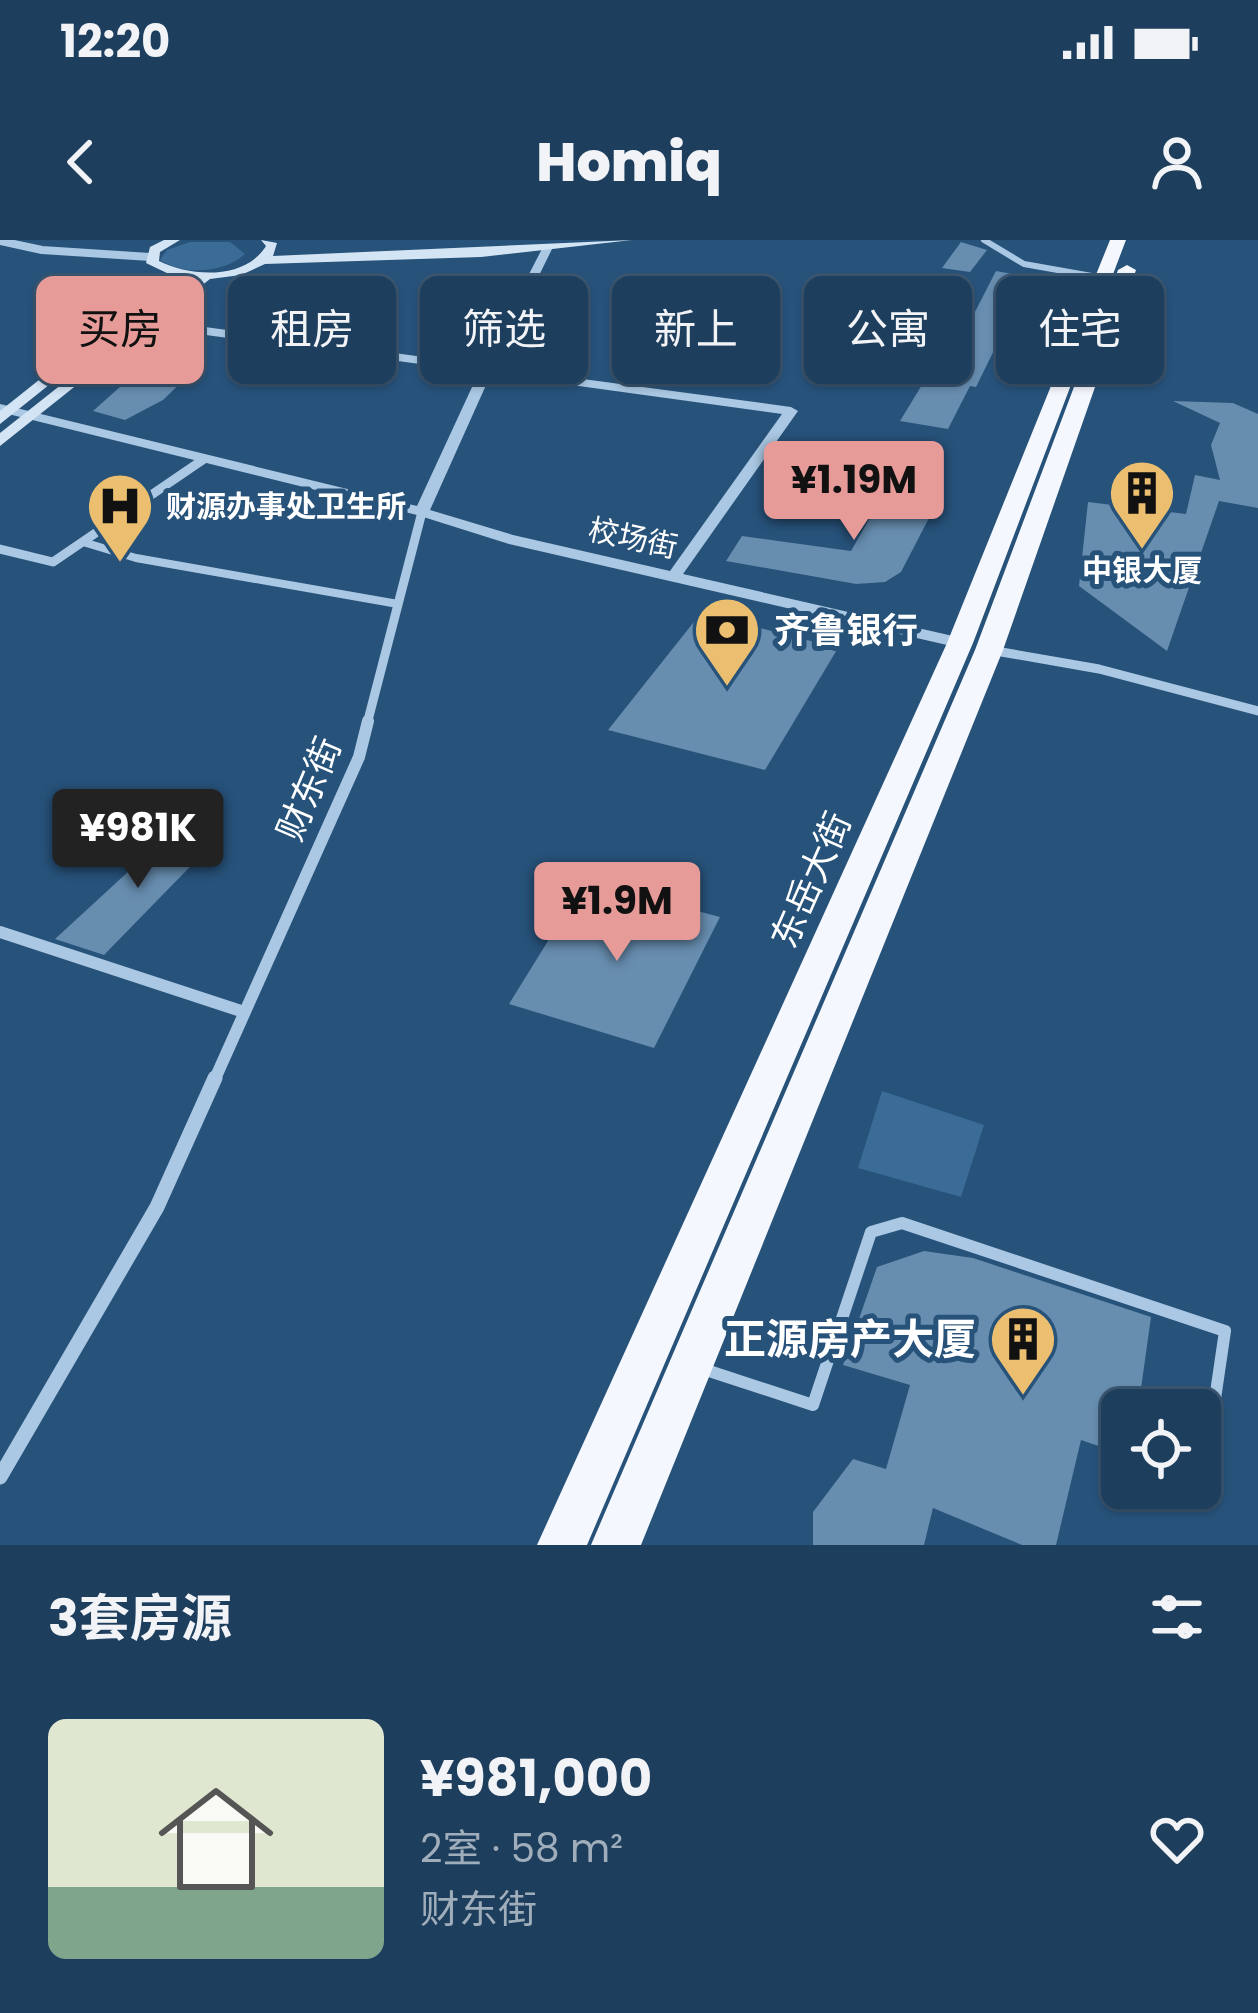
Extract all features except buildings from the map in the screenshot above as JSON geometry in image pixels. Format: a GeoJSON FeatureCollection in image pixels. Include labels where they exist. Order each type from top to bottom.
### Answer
{"type":"FeatureCollection","features":[{"type":"Feature","properties":{"kind":"highway","name":"东岳大街"},"geometry":{"type":"LineString","coordinates":[[1103,276],[1118,240]]}},
{"type":"Feature","properties":{"kind":"highway","name":"东岳大街"},"geometry":{"type":"LineString","coordinates":[[616,1545],[692,1365],[1137,240]]}},
{"type":"Feature","properties":{"kind":"highway","name":"东岳大街"},"geometry":{"type":"LineString","coordinates":[[562,1545],[974,646],[1065,384]]}},
{"type":"Feature","properties":{"kind":"main road"},"geometry":{"type":"LineString","coordinates":[[174,240],[150,257],[160,269],[180,274],[208,274],[265,260],[349,260],[626,240]]}},
{"type":"Feature","properties":{"kind":"main road"},"geometry":{"type":"LineString","coordinates":[[265,260],[273,247],[267,240]]}},
{"type":"Feature","properties":{"kind":"main road"},"geometry":{"type":"LineString","coordinates":[[3,413],[180,274]]}},
{"type":"Feature","properties":{"kind":"main road"},"geometry":{"type":"LineString","coordinates":[[204,277],[208,274]]}},
{"type":"Feature","properties":{"kind":"main road"},"geometry":{"type":"LineString","coordinates":[[0,441],[71,384]]}},
{"type":"Feature","properties":{"kind":"street"},"geometry":{"type":"LineString","coordinates":[[984,240],[997,254],[1045,270],[1088,276]]}},
{"type":"Feature","properties":{"kind":"street"},"geometry":{"type":"LineString","coordinates":[[0,241],[42,250],[150,257]]}},
{"type":"Feature","properties":{"kind":"street"},"geometry":{"type":"LineString","coordinates":[[534,276],[548,247]]}},
{"type":"Feature","properties":{"kind":"street"},"geometry":{"type":"LineString","coordinates":[[204,331],[420,359]]}},
{"type":"Feature","properties":{"kind":"street"},"geometry":{"type":"LineString","coordinates":[[588,382],[790,411],[675,574]]}},
{"type":"Feature","properties":{"kind":"street"},"geometry":{"type":"LineString","coordinates":[[422,512],[481,384]]}},
{"type":"Feature","properties":{"kind":"street","name":"校场街"},"geometry":{"type":"LineString","coordinates":[[3,413],[422,512],[509,539],[974,646],[1099,669],[1258,711]]}},
{"type":"Feature","properties":{"kind":"street"},"geometry":{"type":"LineString","coordinates":[[0,549],[53,562],[204,459]]}},
{"type":"Feature","properties":{"kind":"street","name":"财东街"},"geometry":{"type":"LineString","coordinates":[[0,1477],[157,1207],[359,757],[422,512]]}},
{"type":"Feature","properties":{"kind":"street"},"geometry":{"type":"LineString","coordinates":[[83,542],[136,557],[398,604]]}},
{"type":"Feature","properties":{"kind":"street"},"geometry":{"type":"LineString","coordinates":[[0,932],[244,1012]]}},
{"type":"Feature","properties":{"kind":"lane"},"geometry":{"type":"LineString","coordinates":[[692,1365],[813,1406],[871,1232],[902,1222],[1225,1331],[1216,1389]]}},
{"type":"Feature","properties":{"kind":"shaded area"},"geometry":{"type":"Polygon","coordinates":[[[190,242],[230,242],[245,254],[204,270],[160,260],[167,250],[190,242]]]}},
{"type":"Feature","properties":{"kind":"shaded area"},"geometry":{"type":"Polygon","coordinates":[[[882,1091],[984,1125],[961,1197],[858,1168],[882,1091]]]}},
{"type":"Feature","properties":{"kind":"place","name":"中银大厦"},"geometry":{"type":"Point","coordinates":[1142,552]}},
{"type":"Feature","properties":{"kind":"place","name":"财源办事处卫生所"},"geometry":{"type":"Point","coordinates":[120,565]}},
{"type":"Feature","properties":{"kind":"place","name":"齐鲁银行"},"geometry":{"type":"Point","coordinates":[727,689]}},
{"type":"Feature","properties":{"kind":"place","name":"正源房产大厦"},"geometry":{"type":"Point","coordinates":[1023,1398]}}]}
